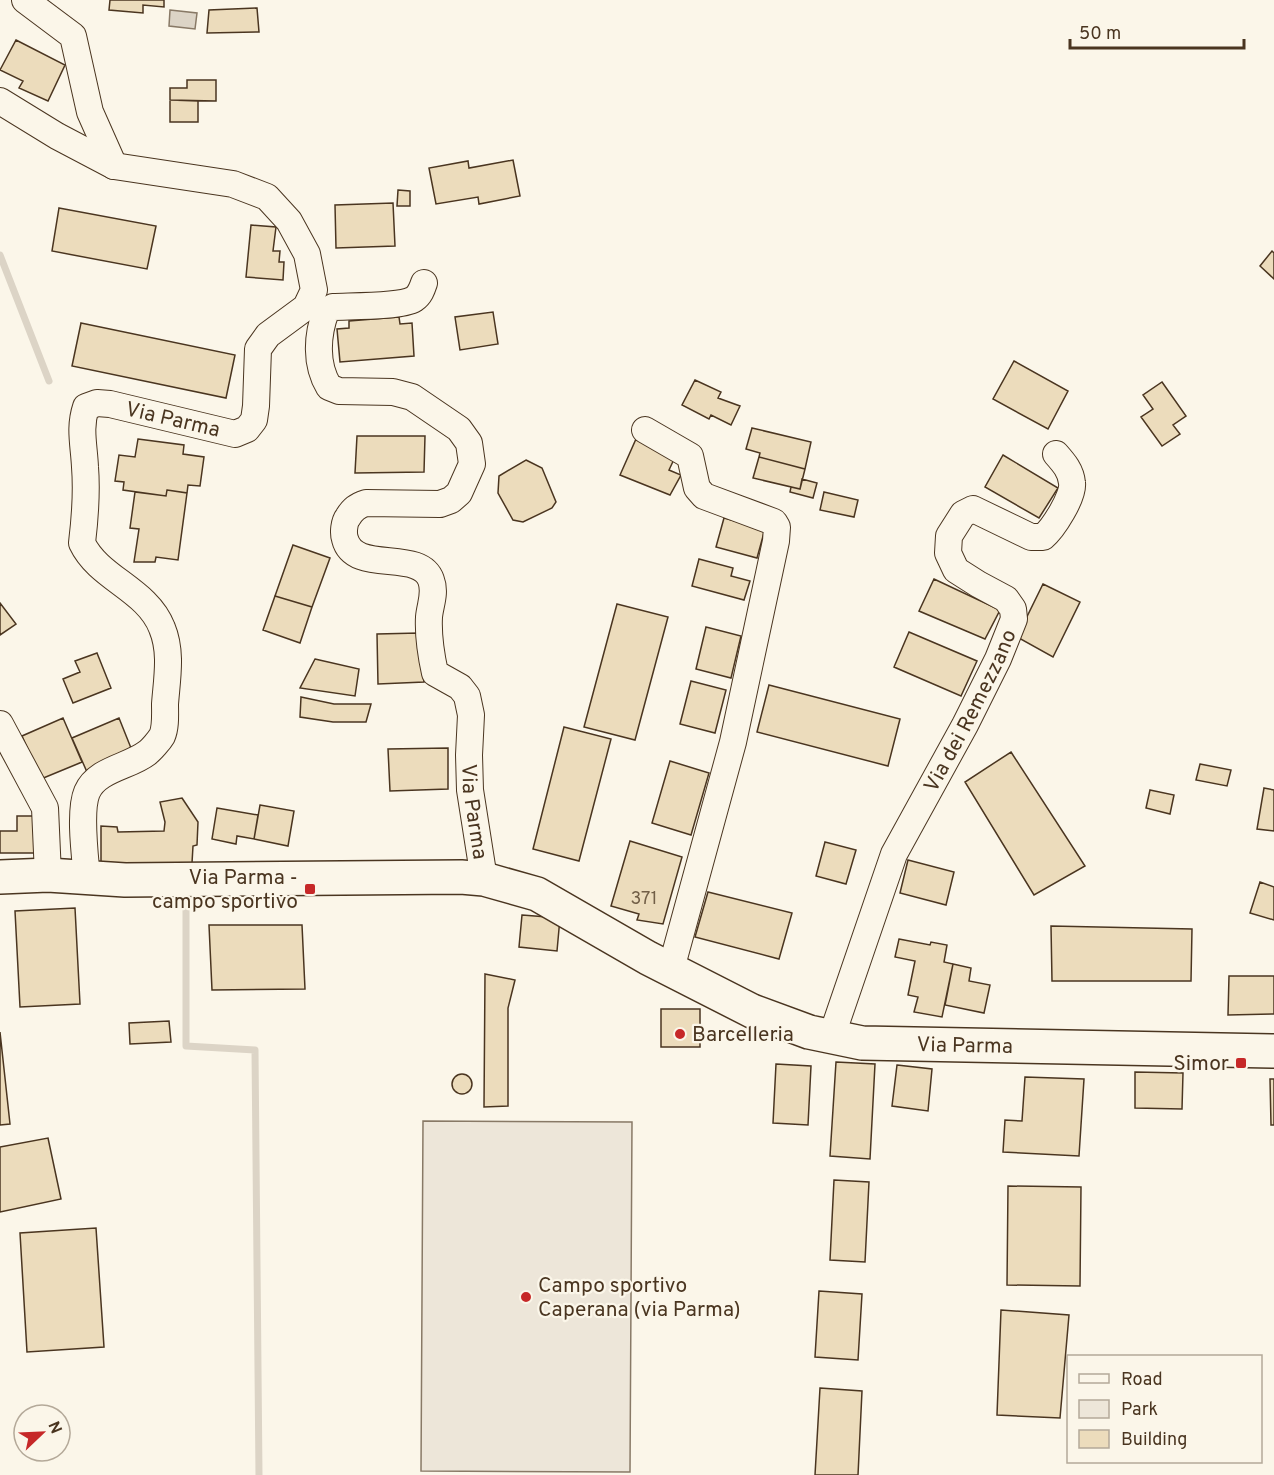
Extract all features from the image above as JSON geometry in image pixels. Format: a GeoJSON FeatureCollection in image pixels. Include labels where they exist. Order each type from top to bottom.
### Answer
{"type":"FeatureCollection","features":[{"type":"Feature","properties":{"kind":"main road","name":"Via Parma"},"geometry":{"type":"LineString","coordinates":[[0,877],[48,875],[125,880],[461,877],[484,879],[537,894],[641,954],[752,1011],[831,1038],[862,1043],[1274,1051]]}},
{"type":"Feature","properties":{"kind":"street"},"geometry":{"type":"LineString","coordinates":[[25,0],[73,36],[90,112],[114,166]]}},
{"type":"Feature","properties":{"kind":"street","name":"Via Parma"},"geometry":{"type":"LineString","coordinates":[[0,101],[57,136],[114,166],[232,184],[267,197],[289,221],[307,255],[314,290],[306,307],[268,335],[258,349],[256,406],[254,420],[247,429],[235,434],[110,404],[97,403],[86,407],[81,421],[85,468],[82,543],[87,554],[103,570],[149,606],[162,627],[168,650],[161,736],[147,753],[96,778],[88,790],[84,803],[87,878]]}},
{"type":"Feature","properties":{"kind":"street","name":"Via Parma"},"geometry":{"type":"LineString","coordinates":[[424,283],[420,294],[413,300],[333,307],[326,311],[319,328],[319,356],[324,380],[328,387],[339,391],[393,392],[412,397],[459,429],[469,443],[472,464],[459,493],[451,500],[440,504],[366,503],[356,506],[345,520],[344,536],[348,548],[361,558],[405,563],[423,570],[431,579],[433,596],[429,625],[435,673],[460,687],[467,696],[471,715],[470,790],[484,879]]}},
{"type":"Feature","properties":{"kind":"street"},"geometry":{"type":"LineString","coordinates":[[645,430],[690,456],[697,488],[704,496],[774,522],[777,527],[776,542],[733,742],[671,969]]}},
{"type":"Feature","properties":{"kind":"street","name":"Via dei Remezzano"},"geometry":{"type":"LineString","coordinates":[[831,1038],[894,854],[965,725],[998,659],[1014,619],[1013,609],[1006,598],[978,585],[956,570],[948,553],[949,536],[963,514],[973,509],[1031,537],[1043,537],[1052,530],[1073,485],[1069,470],[1056,454]]}},
{"type":"Feature","properties":{"kind":"street"},"geometry":{"type":"LineString","coordinates":[[0,724],[45,808],[48,875]]}},
{"type":"Feature","properties":{"kind":"green space","name":"Campo sportivo Caperana (via Parma)"},"geometry":{"type":"Polygon","coordinates":[[[423,1121],[632,1122],[630,1472],[421,1471],[423,1121]]]}},
{"type":"Feature","properties":{"kind":"shaded area"},"geometry":{"type":"Polygon","coordinates":[[[170,10],[197,13],[195,29],[169,26],[170,10]]]}},
{"type":"Feature","properties":{"kind":"building"},"geometry":{"type":"Polygon","coordinates":[[[110,0],[164,0],[164,7],[143,5],[143,13],[109,10],[110,0]]]}},
{"type":"Feature","properties":{"kind":"building"},"geometry":{"type":"Polygon","coordinates":[[[257,8],[259,32],[207,33],[209,10],[257,8]]]}},
{"type":"Feature","properties":{"kind":"building"},"geometry":{"type":"Polygon","coordinates":[[[16,40],[65,65],[48,101],[19,88],[23,81],[0,70],[16,40]]]}},
{"type":"Feature","properties":{"kind":"building"},"geometry":{"type":"Polygon","coordinates":[[[187,80],[216,80],[216,101],[170,100],[170,88],[187,88],[187,80]]]}},
{"type":"Feature","properties":{"kind":"building"},"geometry":{"type":"Polygon","coordinates":[[[170,100],[198,101],[198,122],[170,122],[170,100]]]}},
{"type":"Feature","properties":{"kind":"building"},"geometry":{"type":"Polygon","coordinates":[[[513,160],[520,196],[479,204],[478,197],[436,204],[429,168],[468,161],[469,168],[513,160]]]}},
{"type":"Feature","properties":{"kind":"building"},"geometry":{"type":"Polygon","coordinates":[[[398,190],[410,191],[410,206],[397,206],[398,190]]]}},
{"type":"Feature","properties":{"kind":"building"},"geometry":{"type":"Polygon","coordinates":[[[393,203],[395,246],[336,248],[335,205],[393,203]]]}},
{"type":"Feature","properties":{"kind":"building"},"geometry":{"type":"Polygon","coordinates":[[[59,208],[156,226],[147,269],[52,251],[59,208]]]}},
{"type":"Feature","properties":{"kind":"building"},"geometry":{"type":"Polygon","coordinates":[[[251,225],[276,227],[273,251],[280,251],[279,262],[284,262],[283,280],[246,277],[251,225]]]}},
{"type":"Feature","properties":{"kind":"building"},"geometry":{"type":"Polygon","coordinates":[[[1272,251],[1274,253],[1274,279],[1260,266],[1272,251]]]}},
{"type":"Feature","properties":{"kind":"building"},"geometry":{"type":"Polygon","coordinates":[[[493,312],[498,344],[460,350],[455,317],[493,312]]]}},
{"type":"Feature","properties":{"kind":"building"},"geometry":{"type":"Polygon","coordinates":[[[399,317],[400,324],[412,323],[414,356],[340,362],[337,329],[349,328],[349,321],[399,317]]]}},
{"type":"Feature","properties":{"kind":"building"},"geometry":{"type":"Polygon","coordinates":[[[81,323],[235,355],[226,398],[72,366],[81,323]]]}},
{"type":"Feature","properties":{"kind":"building"},"geometry":{"type":"Polygon","coordinates":[[[1014,361],[1068,391],[1048,429],[993,399],[1014,361]]]}},
{"type":"Feature","properties":{"kind":"building"},"geometry":{"type":"Polygon","coordinates":[[[695,380],[721,392],[718,398],[740,406],[731,425],[711,415],[709,419],[682,405],[695,380]]]}},
{"type":"Feature","properties":{"kind":"building"},"geometry":{"type":"Polygon","coordinates":[[[1162,382],[1186,416],[1173,425],[1180,434],[1162,446],[1141,417],[1153,409],[1143,395],[1162,382]]]}},
{"type":"Feature","properties":{"kind":"building"},"geometry":{"type":"Polygon","coordinates":[[[752,428],[811,442],[805,469],[759,457],[760,453],[746,449],[752,428]]]}},
{"type":"Feature","properties":{"kind":"building"},"geometry":{"type":"Polygon","coordinates":[[[357,436],[425,436],[424,472],[355,473],[357,436]]]}},
{"type":"Feature","properties":{"kind":"building"},"geometry":{"type":"Polygon","coordinates":[[[138,439],[184,445],[183,454],[204,457],[200,486],[188,485],[187,493],[167,490],[166,496],[123,490],[124,482],[115,481],[119,455],[135,457],[138,439]]]}},
{"type":"Feature","properties":{"kind":"building"},"geometry":{"type":"Polygon","coordinates":[[[636,439],[676,455],[669,470],[681,475],[670,495],[620,475],[636,439]]]}},
{"type":"Feature","properties":{"kind":"building"},"geometry":{"type":"Polygon","coordinates":[[[1003,455],[1058,488],[1039,518],[985,487],[1003,455]]]}},
{"type":"Feature","properties":{"kind":"building"},"geometry":{"type":"Polygon","coordinates":[[[759,457],[805,469],[800,489],[753,478],[759,457]]]}},
{"type":"Feature","properties":{"kind":"building"},"geometry":{"type":"Polygon","coordinates":[[[526,460],[542,468],[556,502],[552,508],[523,522],[513,520],[498,493],[499,476],[526,460]]]}},
{"type":"Feature","properties":{"kind":"building"},"geometry":{"type":"Polygon","coordinates":[[[802,479],[817,483],[813,498],[790,492],[791,487],[800,489],[802,479]]]}},
{"type":"Feature","properties":{"kind":"building"},"geometry":{"type":"Polygon","coordinates":[[[167,490],[187,493],[178,560],[156,557],[155,562],[134,562],[139,529],[130,528],[135,492],[166,496],[167,490]]]}},
{"type":"Feature","properties":{"kind":"building"},"geometry":{"type":"Polygon","coordinates":[[[824,492],[858,500],[854,517],[820,510],[824,492]]]}},
{"type":"Feature","properties":{"kind":"building"},"geometry":{"type":"Polygon","coordinates":[[[724,518],[765,529],[757,558],[716,547],[724,518]]]}},
{"type":"Feature","properties":{"kind":"building"},"geometry":{"type":"Polygon","coordinates":[[[293,545],[330,558],[312,607],[275,596],[293,545]]]}},
{"type":"Feature","properties":{"kind":"building"},"geometry":{"type":"Polygon","coordinates":[[[699,559],[733,568],[731,576],[750,581],[744,600],[692,586],[699,559]]]}},
{"type":"Feature","properties":{"kind":"building"},"geometry":{"type":"Polygon","coordinates":[[[934,579],[1000,610],[985,639],[919,611],[934,579]]]}},
{"type":"Feature","properties":{"kind":"building"},"geometry":{"type":"Polygon","coordinates":[[[1043,584],[1080,602],[1053,657],[1017,637],[1043,584]]]}},
{"type":"Feature","properties":{"kind":"building"},"geometry":{"type":"Polygon","coordinates":[[[275,596],[312,607],[300,643],[263,630],[275,596]]]}},
{"type":"Feature","properties":{"kind":"building"},"geometry":{"type":"Polygon","coordinates":[[[0,603],[16,624],[0,635],[0,603]]]}},
{"type":"Feature","properties":{"kind":"building"},"geometry":{"type":"Polygon","coordinates":[[[617,604],[668,617],[635,740],[584,727],[617,604]]]}},
{"type":"Feature","properties":{"kind":"building"},"geometry":{"type":"Polygon","coordinates":[[[706,627],[741,636],[731,678],[696,669],[706,627]]]}},
{"type":"Feature","properties":{"kind":"building"},"geometry":{"type":"Polygon","coordinates":[[[909,632],[977,661],[961,696],[894,667],[909,632]]]}},
{"type":"Feature","properties":{"kind":"building"},"geometry":{"type":"Polygon","coordinates":[[[419,633],[424,682],[378,684],[377,634],[419,633]]]}},
{"type":"Feature","properties":{"kind":"building"},"geometry":{"type":"Polygon","coordinates":[[[97,653],[111,688],[73,703],[63,679],[80,672],[75,661],[97,653]]]}},
{"type":"Feature","properties":{"kind":"building"},"geometry":{"type":"Polygon","coordinates":[[[315,659],[359,669],[355,696],[300,688],[315,659]]]}},
{"type":"Feature","properties":{"kind":"building"},"geometry":{"type":"Polygon","coordinates":[[[691,681],[726,690],[715,733],[680,724],[691,681]]]}},
{"type":"Feature","properties":{"kind":"building"},"geometry":{"type":"Polygon","coordinates":[[[769,685],[900,719],[888,766],[757,732],[769,685]]]}},
{"type":"Feature","properties":{"kind":"building"},"geometry":{"type":"Polygon","coordinates":[[[301,697],[334,704],[371,704],[366,722],[333,722],[300,717],[301,697]]]}},
{"type":"Feature","properties":{"kind":"building"},"geometry":{"type":"Polygon","coordinates":[[[63,718],[82,762],[41,779],[22,736],[63,718]]]}},
{"type":"Feature","properties":{"kind":"building"},"geometry":{"type":"Polygon","coordinates":[[[119,718],[133,753],[87,772],[72,738],[119,718]]]}},
{"type":"Feature","properties":{"kind":"building"},"geometry":{"type":"Polygon","coordinates":[[[564,727],[611,739],[579,861],[533,849],[564,727]]]}},
{"type":"Feature","properties":{"kind":"building"},"geometry":{"type":"Polygon","coordinates":[[[448,748],[448,789],[390,791],[388,749],[448,748]]]}},
{"type":"Feature","properties":{"kind":"building"},"geometry":{"type":"Polygon","coordinates":[[[1011,752],[1085,866],[1034,895],[965,782],[1011,752]]]}},
{"type":"Feature","properties":{"kind":"building"},"geometry":{"type":"Polygon","coordinates":[[[670,761],[709,773],[691,835],[652,823],[670,761]]]}},
{"type":"Feature","properties":{"kind":"building"},"geometry":{"type":"Polygon","coordinates":[[[1200,764],[1231,770],[1227,786],[1196,780],[1200,764]]]}},
{"type":"Feature","properties":{"kind":"building"},"geometry":{"type":"Polygon","coordinates":[[[1264,788],[1274,790],[1274,831],[1257,829],[1264,788]]]}},
{"type":"Feature","properties":{"kind":"building"},"geometry":{"type":"Polygon","coordinates":[[[1150,790],[1174,795],[1170,814],[1146,808],[1150,790]]]}},
{"type":"Feature","properties":{"kind":"building"},"geometry":{"type":"Polygon","coordinates":[[[182,798],[198,822],[197,845],[193,846],[192,863],[101,865],[101,826],[117,827],[118,832],[164,831],[165,822],[160,802],[182,798]]]}},
{"type":"Feature","properties":{"kind":"building"},"geometry":{"type":"Polygon","coordinates":[[[260,805],[294,811],[288,846],[254,839],[260,805]]]}},
{"type":"Feature","properties":{"kind":"building"},"geometry":{"type":"Polygon","coordinates":[[[217,808],[258,815],[254,839],[237,836],[236,844],[212,839],[217,808]]]}},
{"type":"Feature","properties":{"kind":"building"},"geometry":{"type":"Polygon","coordinates":[[[17,816],[36,816],[36,853],[0,853],[0,831],[17,831],[17,816]]]}},
{"type":"Feature","properties":{"kind":"building"},"geometry":{"type":"Polygon","coordinates":[[[630,841],[682,857],[663,924],[637,920],[639,914],[611,906],[630,841]]]}},
{"type":"Feature","properties":{"kind":"building"},"geometry":{"type":"Polygon","coordinates":[[[825,842],[856,850],[846,884],[816,876],[825,842]]]}},
{"type":"Feature","properties":{"kind":"building"},"geometry":{"type":"Polygon","coordinates":[[[908,860],[954,872],[946,905],[900,893],[908,860]]]}},
{"type":"Feature","properties":{"kind":"building"},"geometry":{"type":"Polygon","coordinates":[[[1260,882],[1274,887],[1274,920],[1250,913],[1260,882]]]}},
{"type":"Feature","properties":{"kind":"building"},"geometry":{"type":"Polygon","coordinates":[[[708,892],[792,913],[779,959],[695,937],[708,892]]]}},
{"type":"Feature","properties":{"kind":"building"},"geometry":{"type":"Polygon","coordinates":[[[75,908],[80,1004],[20,1007],[15,911],[75,908]]]}},
{"type":"Feature","properties":{"kind":"building"},"geometry":{"type":"Polygon","coordinates":[[[522,915],[560,918],[557,951],[519,947],[522,915]]]}},
{"type":"Feature","properties":{"kind":"building"},"geometry":{"type":"Polygon","coordinates":[[[209,925],[302,925],[305,989],[212,990],[209,925]]]}},
{"type":"Feature","properties":{"kind":"building"},"geometry":{"type":"Polygon","coordinates":[[[1051,926],[1192,929],[1191,981],[1052,981],[1051,926]]]}},
{"type":"Feature","properties":{"kind":"building"},"geometry":{"type":"Polygon","coordinates":[[[899,939],[930,945],[931,942],[947,945],[944,962],[953,964],[942,1017],[914,1012],[918,997],[908,995],[915,961],[895,957],[899,939]]]}},
{"type":"Feature","properties":{"kind":"building"},"geometry":{"type":"Polygon","coordinates":[[[953,964],[971,968],[969,981],[990,985],[984,1013],[945,1005],[953,964]]]}},
{"type":"Feature","properties":{"kind":"building"},"geometry":{"type":"Polygon","coordinates":[[[485,974],[515,980],[508,1008],[508,1106],[484,1107],[485,974]]]}},
{"type":"Feature","properties":{"kind":"building"},"geometry":{"type":"Polygon","coordinates":[[[1229,976],[1274,976],[1274,1014],[1228,1015],[1229,976]]]}},
{"type":"Feature","properties":{"kind":"building"},"geometry":{"type":"Polygon","coordinates":[[[661,1009],[700,1009],[700,1047],[661,1047],[661,1009]]]}},
{"type":"Feature","properties":{"kind":"building"},"geometry":{"type":"Polygon","coordinates":[[[169,1021],[171,1042],[130,1044],[129,1023],[169,1021]]]}},
{"type":"Feature","properties":{"kind":"building"},"geometry":{"type":"Polygon","coordinates":[[[0,1032],[10,1124],[0,1125],[0,1032]]]}},
{"type":"Feature","properties":{"kind":"building"},"geometry":{"type":"Polygon","coordinates":[[[836,1062],[875,1064],[870,1159],[830,1156],[836,1062]]]}},
{"type":"Feature","properties":{"kind":"building"},"geometry":{"type":"Polygon","coordinates":[[[776,1064],[811,1066],[808,1125],[773,1123],[776,1064]]]}},
{"type":"Feature","properties":{"kind":"building"},"geometry":{"type":"Polygon","coordinates":[[[897,1065],[932,1069],[928,1111],[892,1106],[897,1065]]]}},
{"type":"Feature","properties":{"kind":"building"},"geometry":{"type":"Polygon","coordinates":[[[1135,1072],[1183,1073],[1182,1109],[1135,1108],[1135,1072]]]}},
{"type":"Feature","properties":{"kind":"building"},"geometry":{"type":"Polygon","coordinates":[[[462,1074],[469,1077],[472,1084],[469,1091],[462,1094],[455,1091],[452,1084],[455,1077],[462,1074]]]}},
{"type":"Feature","properties":{"kind":"building"},"geometry":{"type":"Polygon","coordinates":[[[1025,1077],[1084,1079],[1079,1156],[1003,1152],[1005,1120],[1022,1121],[1025,1077]]]}},
{"type":"Feature","properties":{"kind":"building"},"geometry":{"type":"Polygon","coordinates":[[[1270,1079],[1274,1079],[1274,1125],[1271,1125],[1270,1079]]]}},
{"type":"Feature","properties":{"kind":"building"},"geometry":{"type":"Polygon","coordinates":[[[48,1138],[61,1199],[0,1212],[0,1147],[48,1138]]]}},
{"type":"Feature","properties":{"kind":"building"},"geometry":{"type":"Polygon","coordinates":[[[834,1180],[869,1182],[865,1262],[830,1260],[834,1180]]]}},
{"type":"Feature","properties":{"kind":"building"},"geometry":{"type":"Polygon","coordinates":[[[1008,1186],[1081,1187],[1080,1286],[1007,1285],[1008,1186]]]}},
{"type":"Feature","properties":{"kind":"building"},"geometry":{"type":"Polygon","coordinates":[[[96,1228],[104,1347],[27,1352],[20,1233],[96,1228]]]}},
{"type":"Feature","properties":{"kind":"building"},"geometry":{"type":"Polygon","coordinates":[[[819,1291],[862,1294],[858,1360],[815,1357],[819,1291]]]}},
{"type":"Feature","properties":{"kind":"building"},"geometry":{"type":"Polygon","coordinates":[[[1001,1310],[1069,1315],[1060,1418],[997,1415],[1001,1310]]]}},
{"type":"Feature","properties":{"kind":"building"},"geometry":{"type":"Polygon","coordinates":[[[820,1388],[862,1391],[858,1475],[815,1475],[820,1388]]]}},
{"type":"Feature","properties":{"kind":"waterway"},"geometry":{"type":"LineString","coordinates":[[0,255],[49,381]]}},
{"type":"Feature","properties":{"kind":"waterway"},"geometry":{"type":"LineString","coordinates":[[186,905],[186,1046],[255,1050],[259,1475]]}},
{"type":"Feature","properties":{"kind":"place","name":"Via Parma - campo sportivo"},"geometry":{"type":"Point","coordinates":[310,889]}},
{"type":"Feature","properties":{"kind":"place","name":"Barcelleria"},"geometry":{"type":"Point","coordinates":[680,1034]}},
{"type":"Feature","properties":{"kind":"place","name":"Simor"},"geometry":{"type":"Point","coordinates":[1241,1063]}},
{"type":"Feature","properties":{"kind":"place","name":"Campo sportivo Caperana (via Parma)"},"geometry":{"type":"Point","coordinates":[526,1297]}}]}
